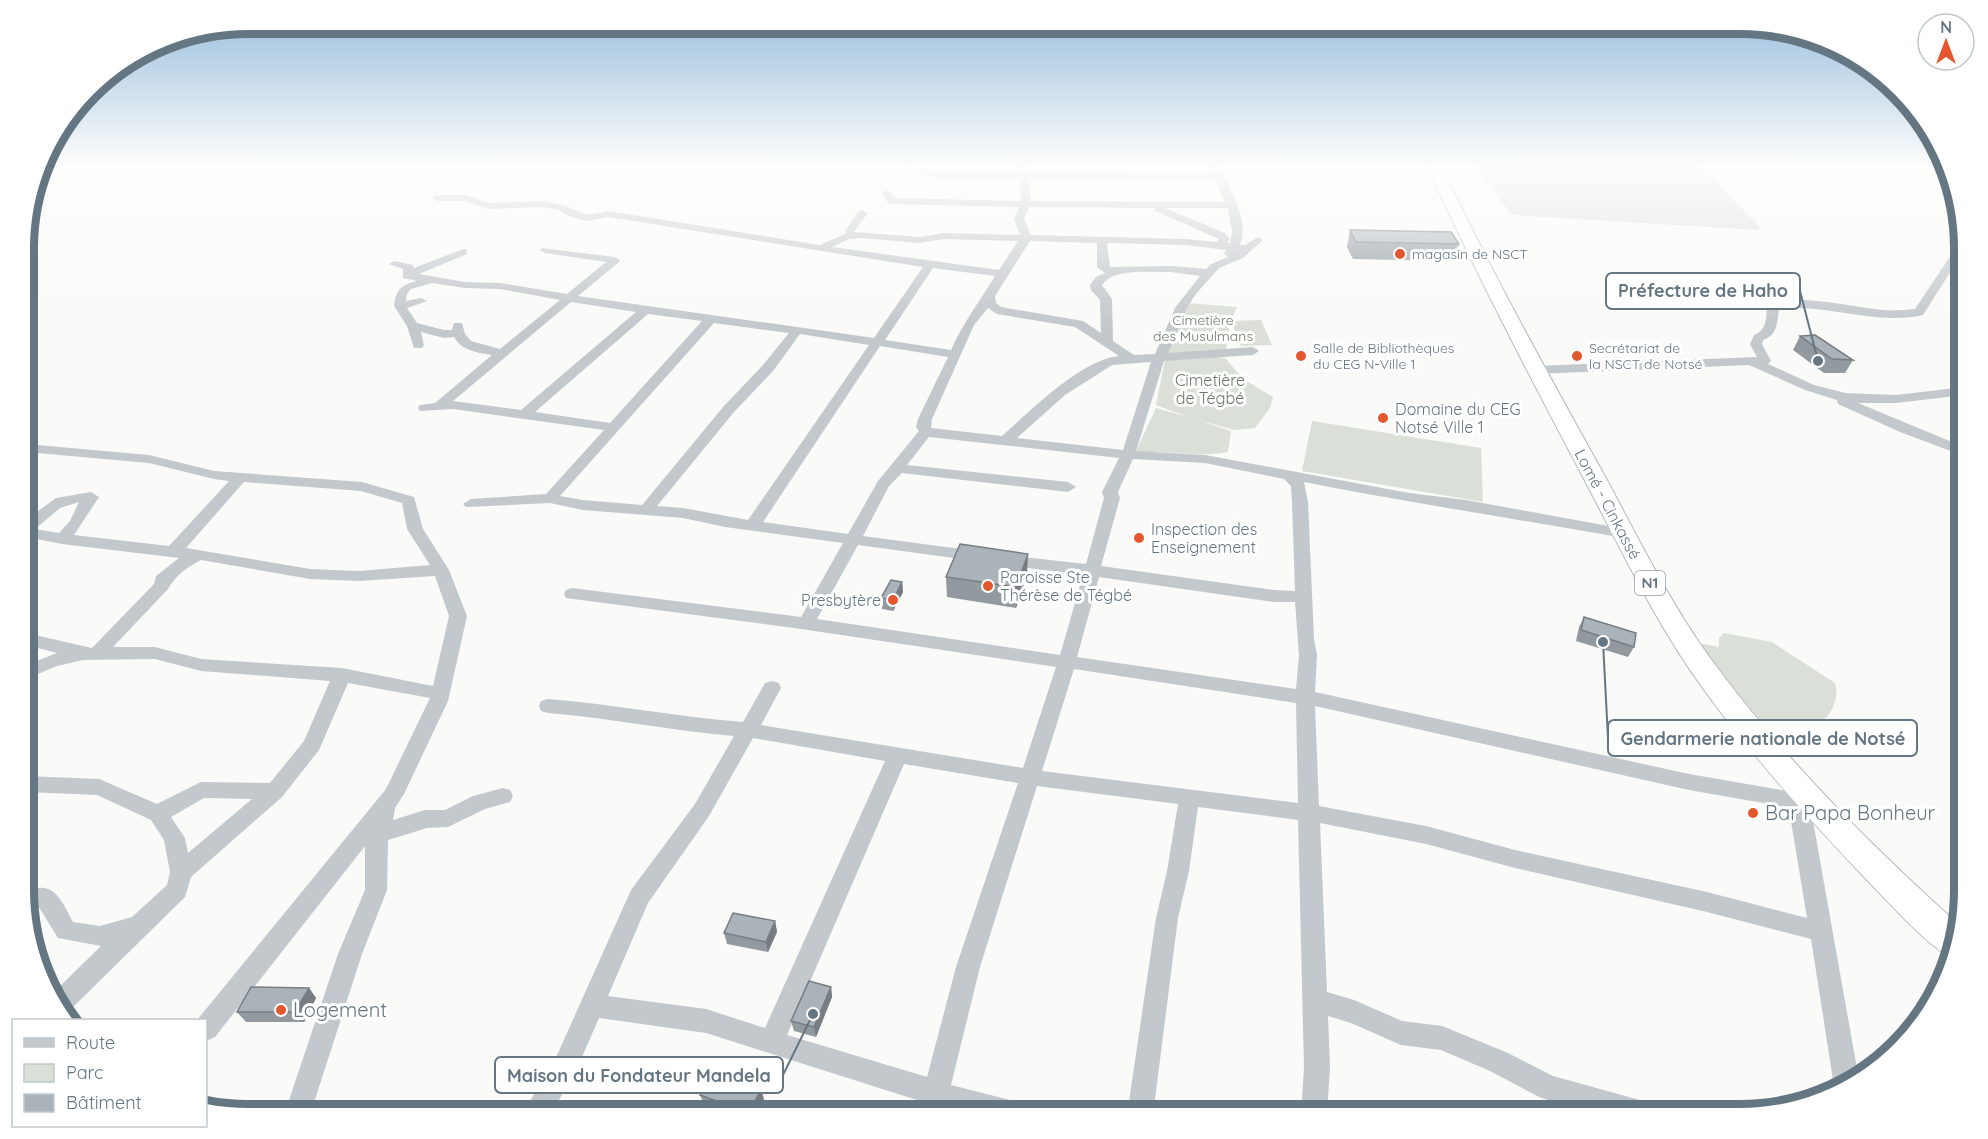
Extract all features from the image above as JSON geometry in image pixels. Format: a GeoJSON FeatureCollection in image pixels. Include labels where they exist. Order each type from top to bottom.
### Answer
{"type":"FeatureCollection","features":[{"type":"Feature","properties":{"kind":"highway","name":"Lomé - Cinkassé"},"geometry":{"type":"LineString","coordinates":[[1459,218],[1536,370],[1650,584],[1711,679],[1812,804],[1878,872],[1948,937]]}},
{"type":"Feature","properties":{"kind":"street"},"geometry":{"type":"LineString","coordinates":[[634,218],[930,265],[1002,274]]}},
{"type":"Feature","properties":{"kind":"street"},"geometry":{"type":"LineString","coordinates":[[850,231],[859,218]]}},
{"type":"Feature","properties":{"kind":"street"},"geometry":{"type":"LineString","coordinates":[[1019,218],[1027,238]]}},
{"type":"Feature","properties":{"kind":"street"},"geometry":{"type":"LineString","coordinates":[[1180,218],[1221,235],[1225,239],[1221,244]]}},
{"type":"Feature","properties":{"kind":"street"},"geometry":{"type":"LineString","coordinates":[[591,1005],[706,1021],[771,1042],[932,1104],[968,967],[1067,662],[1112,498],[1110,492],[1129,454],[1153,371],[1181,308],[1211,270],[1239,256],[1241,248],[1236,218]]}},
{"type":"Feature","properties":{"kind":"street"},"geometry":{"type":"LineString","coordinates":[[822,248],[848,236],[925,240],[945,236],[1102,239],[1221,244],[1241,248],[1258,240]]}},
{"type":"Feature","properties":{"kind":"street"},"geometry":{"type":"LineString","coordinates":[[926,432],[923,427],[925,418],[969,324],[1027,238]]}},
{"type":"Feature","properties":{"kind":"street"},"geometry":{"type":"LineString","coordinates":[[1102,239],[1103,267],[1108,270],[1211,270]]}},
{"type":"Feature","properties":{"kind":"street"},"geometry":{"type":"LineString","coordinates":[[545,250],[615,260],[431,407],[453,405],[612,427]]}},
{"type":"Feature","properties":{"kind":"street"},"geometry":{"type":"LineString","coordinates":[[407,276],[463,252]]}},
{"type":"Feature","properties":{"kind":"street"},"geometry":{"type":"LineString","coordinates":[[1536,370],[1765,361],[1756,344],[1758,338],[1766,335],[1771,327],[1773,306],[1802,304],[1902,315],[1919,312],[1953,260]]}},
{"type":"Feature","properties":{"kind":"street"},"geometry":{"type":"LineString","coordinates":[[394,264],[409,267],[407,276]]}},
{"type":"Feature","properties":{"kind":"street"},"geometry":{"type":"LineString","coordinates":[[754,525],[759,513],[930,265]]}},
{"type":"Feature","properties":{"kind":"street"},"geometry":{"type":"LineString","coordinates":[[1107,344],[1106,299],[1097,290],[1096,285],[1101,279],[1119,270]]}},
{"type":"Feature","properties":{"kind":"street"},"geometry":{"type":"LineString","coordinates":[[407,276],[465,285],[500,286],[645,310],[955,354]]}},
{"type":"Feature","properties":{"kind":"street"},"geometry":{"type":"LineString","coordinates":[[418,345],[413,326],[400,306],[401,293],[407,287],[431,281]]}},
{"type":"Feature","properties":{"kind":"street"},"geometry":{"type":"LineString","coordinates":[[989,296],[990,304],[997,310],[1079,324],[1107,344],[1153,371]]}},
{"type":"Feature","properties":{"kind":"street"},"geometry":{"type":"LineString","coordinates":[[400,306],[421,301]]}},
{"type":"Feature","properties":{"kind":"street"},"geometry":{"type":"LineString","coordinates":[[524,415],[645,310]]}},
{"type":"Feature","properties":{"kind":"street"},"geometry":{"type":"LineString","coordinates":[[550,498],[711,319]]}},
{"type":"Feature","properties":{"kind":"street"},"geometry":{"type":"LineString","coordinates":[[413,326],[444,334],[458,329],[463,342],[477,349],[501,353]]}},
{"type":"Feature","properties":{"kind":"street"},"geometry":{"type":"LineString","coordinates":[[647,510],[729,409],[768,368],[797,330]]}},
{"type":"Feature","properties":{"kind":"street"},"geometry":{"type":"LineString","coordinates":[[1006,440],[1060,392],[1109,361],[1253,351]]}},
{"type":"Feature","properties":{"kind":"street"},"geometry":{"type":"LineString","coordinates":[[1751,362],[1953,448]]}},
{"type":"Feature","properties":{"kind":"street"},"geometry":{"type":"LineString","coordinates":[[1829,394],[1856,398],[1920,397],[1953,392]]}},
{"type":"Feature","properties":{"kind":"street"},"geometry":{"type":"LineString","coordinates":[[806,624],[883,484],[899,468],[916,440],[926,432],[1129,454],[1205,459],[1409,498],[1466,505],[1624,533]]}},
{"type":"Feature","properties":{"kind":"street"},"geometry":{"type":"LineString","coordinates":[[34,448],[149,459],[214,475],[362,487],[409,500],[415,529],[441,570],[458,616],[440,694],[394,794],[368,838],[207,1028]]}},
{"type":"Feature","properties":{"kind":"street"},"geometry":{"type":"LineString","coordinates":[[899,468],[1068,487]]}},
{"type":"Feature","properties":{"kind":"street"},"geometry":{"type":"LineString","coordinates":[[1290,476],[1298,484],[1299,493],[1305,639],[1308,655],[1305,697],[1317,1067],[1315,1105]]}},
{"type":"Feature","properties":{"kind":"street"},"geometry":{"type":"LineString","coordinates":[[173,552],[197,528],[240,477]]}},
{"type":"Feature","properties":{"kind":"street"},"geometry":{"type":"LineString","coordinates":[[34,523],[54,504],[71,497],[91,497],[76,523],[62,539]]}},
{"type":"Feature","properties":{"kind":"street"},"geometry":{"type":"LineString","coordinates":[[471,504],[550,498],[583,505],[683,513],[853,539],[1092,572],[1188,582],[1274,596],[1305,597]]}},
{"type":"Feature","properties":{"kind":"street"},"geometry":{"type":"LineString","coordinates":[[34,532],[62,539],[199,555],[310,574],[359,576],[441,570]]}},
{"type":"Feature","properties":{"kind":"street"},"geometry":{"type":"LineString","coordinates":[[90,653],[162,585],[162,580],[184,562],[199,555]]}},
{"type":"Feature","properties":{"kind":"street"},"geometry":{"type":"LineString","coordinates":[[572,594],[806,624],[1305,697],[1689,782],[1812,804],[1802,822],[1845,1076]]}},
{"type":"Feature","properties":{"kind":"street"},"geometry":{"type":"LineString","coordinates":[[34,641],[90,653]]}},
{"type":"Feature","properties":{"kind":"street"},"geometry":{"type":"LineString","coordinates":[[34,669],[52,661],[90,653],[154,653],[201,665],[342,675],[402,684],[440,694]]}},
{"type":"Feature","properties":{"kind":"street"},"geometry":{"type":"LineString","coordinates":[[181,872],[274,791],[312,745],[342,675]]}},
{"type":"Feature","properties":{"kind":"street"},"geometry":{"type":"LineString","coordinates":[[544,1105],[567,1062],[639,897],[702,810],[772,688]]}},
{"type":"Feature","properties":{"kind":"street"},"geometry":{"type":"LineString","coordinates":[[548,706],[602,710],[686,725],[748,730],[1031,778],[1310,813],[1426,835],[1515,859],[1707,902],[1822,932]]}},
{"type":"Feature","properties":{"kind":"street"},"geometry":{"type":"LineString","coordinates":[[771,1042],[854,852],[876,808],[888,773],[898,756]]}},
{"type":"Feature","properties":{"kind":"street"},"geometry":{"type":"LineString","coordinates":[[34,784],[99,787],[158,814],[174,838],[181,872],[177,890],[64,999]]}},
{"type":"Feature","properties":{"kind":"street"},"geometry":{"type":"LineString","coordinates":[[158,814],[201,790],[274,791]]}},
{"type":"Feature","properties":{"kind":"street"},"geometry":{"type":"LineString","coordinates":[[368,838],[389,829],[411,825],[425,819],[448,818],[480,802],[503,796]]}},
{"type":"Feature","properties":{"kind":"street"},"geometry":{"type":"LineString","coordinates":[[1141,1105],[1167,918],[1178,871],[1189,797]]}},
{"type":"Feature","properties":{"kind":"street"},"geometry":{"type":"LineString","coordinates":[[300,1105],[350,954],[376,890],[376,845],[368,838]]}},
{"type":"Feature","properties":{"kind":"street"},"geometry":{"type":"LineString","coordinates":[[43,896],[52,906],[66,931],[100,936],[138,926]]}},
{"type":"Feature","properties":{"kind":"street"},"geometry":{"type":"LineString","coordinates":[[1314,1000],[1354,1012],[1401,1033],[1442,1038],[1499,1062],[1548,1088],[1608,1105]]}},
{"type":"Feature","properties":{"kind":"green space"},"geometry":{"type":"Polygon","coordinates":[[[1564,218],[1751,218],[1761,228],[1758,230],[1564,218]]]}},
{"type":"Feature","properties":{"kind":"green space","name":"Cimetière des Musulmans"},"geometry":{"type":"Polygon","coordinates":[[[1188,303],[1237,307],[1230,322],[1226,351],[1166,354],[1188,303]]]}},
{"type":"Feature","properties":{"kind":"green space"},"geometry":{"type":"Polygon","coordinates":[[[1261,320],[1272,345],[1241,346],[1231,321],[1261,320]]]}},
{"type":"Feature","properties":{"kind":"green space","name":"Cimetière de Tégbé"},"geometry":{"type":"Polygon","coordinates":[[[1215,356],[1226,359],[1243,379],[1273,397],[1270,408],[1255,428],[1235,430],[1197,420],[1231,431],[1228,452],[1216,454],[1135,453],[1156,408],[1188,417],[1156,405],[1165,360],[1215,356]]]}},
{"type":"Feature","properties":{"kind":"green space"},"geometry":{"type":"Polygon","coordinates":[[[1312,421],[1481,448],[1483,502],[1302,471],[1312,421]]]}},
{"type":"Feature","properties":{"kind":"green space"},"geometry":{"type":"Polygon","coordinates":[[[1724,633],[1772,642],[1835,683],[1836,699],[1829,714],[1817,727],[1800,737],[1774,735],[1735,698],[1698,645],[1719,647],[1719,638],[1724,633]]]}},
{"type":"Feature","properties":{"kind":"building"},"geometry":{"type":"Polygon","coordinates":[[[1350,230],[1451,232],[1459,244],[1356,242],[1350,230]]]}},
{"type":"Feature","properties":{"kind":"building"},"geometry":{"type":"Polygon","coordinates":[[[1815,335],[1853,360],[1832,359],[1800,336],[1815,335]]]}},
{"type":"Feature","properties":{"kind":"building"},"geometry":{"type":"Polygon","coordinates":[[[960,544],[1028,554],[1016,587],[946,577],[960,544]]]}},
{"type":"Feature","properties":{"kind":"building"},"geometry":{"type":"Polygon","coordinates":[[[891,580],[902,582],[893,600],[881,598],[891,580]]]}},
{"type":"Feature","properties":{"kind":"building"},"geometry":{"type":"Polygon","coordinates":[[[1584,617],[1636,633],[1634,647],[1581,630],[1584,617]]]}},
{"type":"Feature","properties":{"kind":"building"},"geometry":{"type":"Polygon","coordinates":[[[733,913],[775,921],[766,942],[724,933],[733,913]]]}},
{"type":"Feature","properties":{"kind":"building"},"geometry":{"type":"Polygon","coordinates":[[[809,981],[831,987],[814,1027],[791,1021],[809,981]]]}},
{"type":"Feature","properties":{"kind":"building"},"geometry":{"type":"Polygon","coordinates":[[[251,987],[309,988],[295,1012],[237,1012],[251,987]]]}},
{"type":"Feature","properties":{"kind":"building"},"geometry":{"type":"Polygon","coordinates":[[[713,1072],[761,1089],[753,1105],[727,1105],[700,1095],[713,1072]]]}},
{"type":"Feature","properties":{"kind":"place","name":"magasin de NSCT"},"geometry":{"type":"Point","coordinates":[1400,254]}},
{"type":"Feature","properties":{"kind":"place","name":"Salle de Bibliothèques du CEG N-Ville 1"},"geometry":{"type":"Point","coordinates":[1301,356]}},
{"type":"Feature","properties":{"kind":"place","name":"Secrétariat de la NSCT de Notsé"},"geometry":{"type":"Point","coordinates":[1577,356]}},
{"type":"Feature","properties":{"kind":"place","name":"Préfecture de Haho"},"geometry":{"type":"Point","coordinates":[1818,361]}},
{"type":"Feature","properties":{"kind":"place","name":"Domaine du CEG Notsé Ville 1"},"geometry":{"type":"Point","coordinates":[1383,418]}},
{"type":"Feature","properties":{"kind":"place","name":"Inspection des Enseignement"},"geometry":{"type":"Point","coordinates":[1139,538]}},
{"type":"Feature","properties":{"kind":"place","name":"Paroisse Ste Thérèse de Tégbé"},"geometry":{"type":"Point","coordinates":[988,586]}},
{"type":"Feature","properties":{"kind":"place","name":"Presbytère"},"geometry":{"type":"Point","coordinates":[893,600]}},
{"type":"Feature","properties":{"kind":"place","name":"Gendarmerie nationale de Notsé"},"geometry":{"type":"Point","coordinates":[1603,642]}},
{"type":"Feature","properties":{"kind":"place","name":"Bar Papa Bonheur"},"geometry":{"type":"Point","coordinates":[1753,813]}},
{"type":"Feature","properties":{"kind":"place","name":"Logement"},"geometry":{"type":"Point","coordinates":[281,1010]}},
{"type":"Feature","properties":{"kind":"place","name":"Maison du Fondateur Mandela"},"geometry":{"type":"Point","coordinates":[813,1014]}}]}
